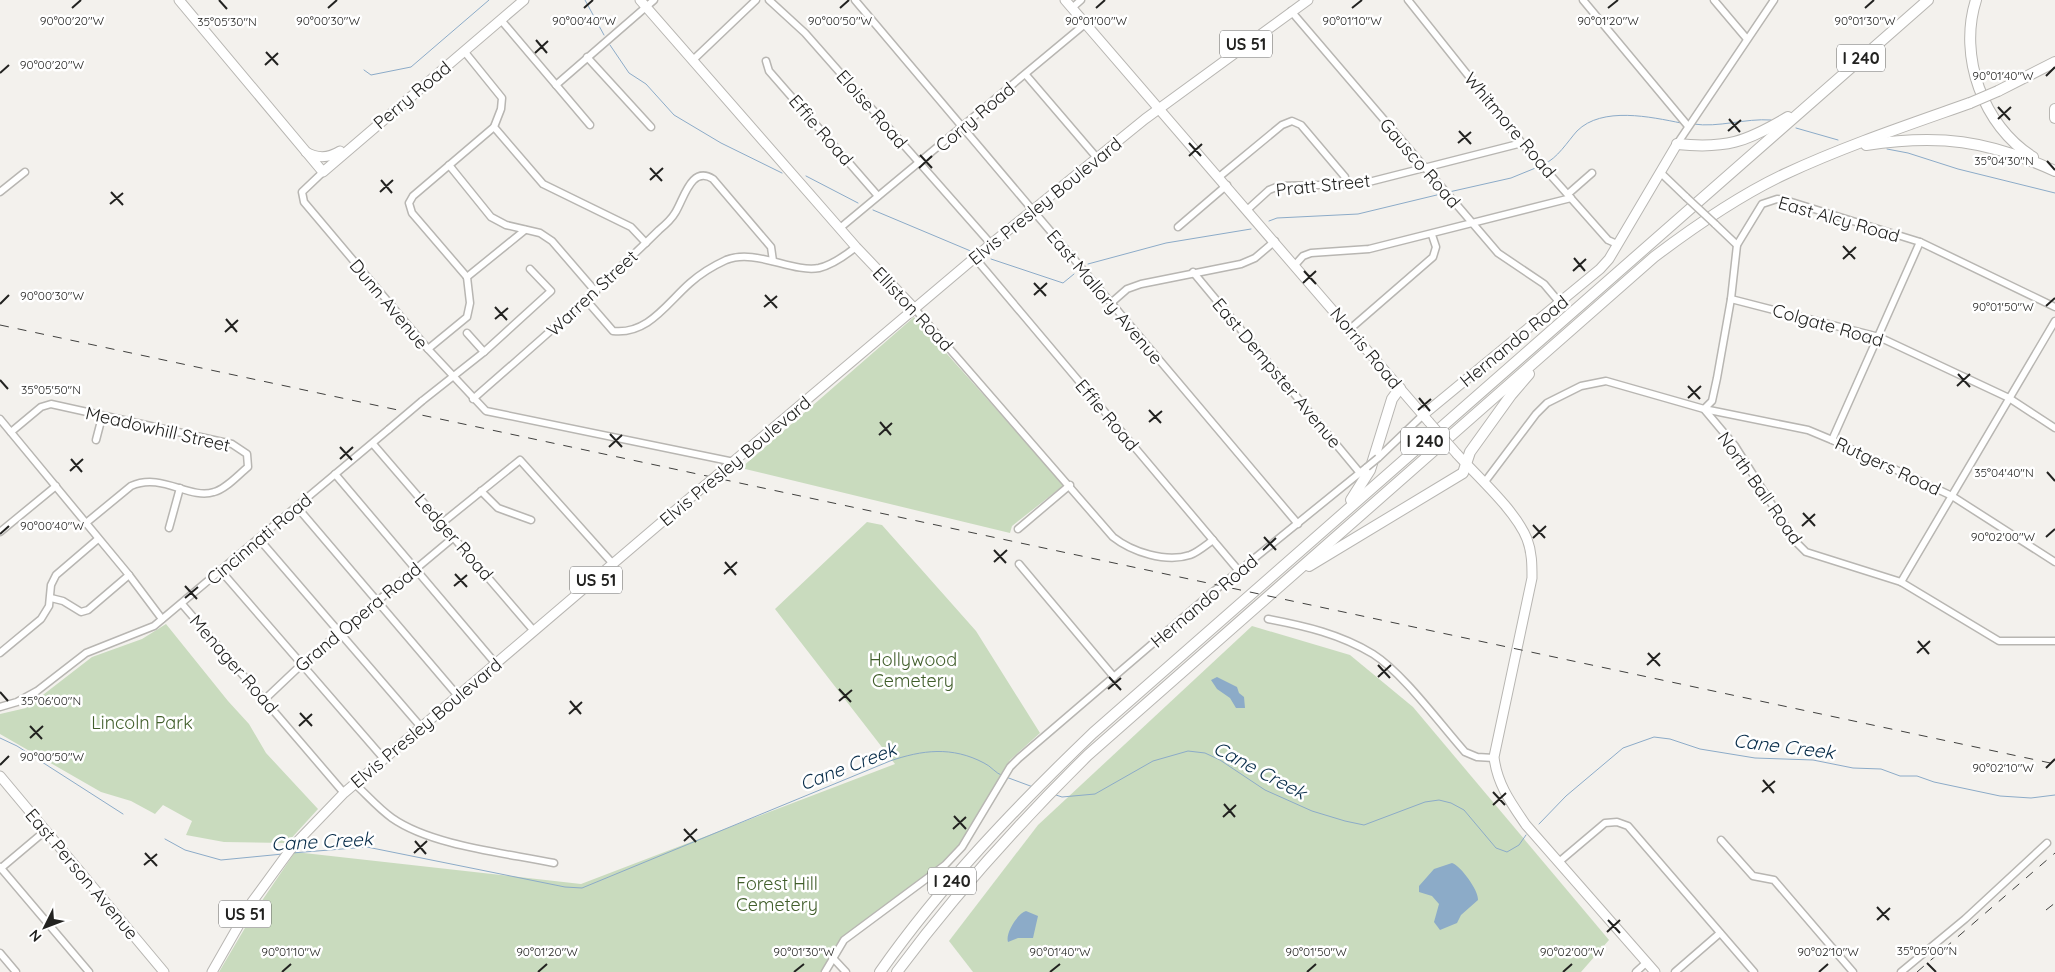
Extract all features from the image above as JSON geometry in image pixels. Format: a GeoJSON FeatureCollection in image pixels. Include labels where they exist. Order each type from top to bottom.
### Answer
{"type":"FeatureCollection","features":[{"type":"Feature","properties":{"kind":"highway","name":"I 240"},"geometry":{"type":"LineString","coordinates":[[880,972],[936,901],[1030,795],[1093,733],[1927,0]]}},
{"type":"Feature","properties":{"kind":"highway"},"geometry":{"type":"LineString","coordinates":[[1976,0],[1970,26],[1971,61],[1989,112],[2004,132],[2026,153],[2055,171]]}},
{"type":"Feature","properties":{"kind":"highway","name":"I 240"},"geometry":{"type":"LineString","coordinates":[[897,972],[957,894],[1040,802],[1117,728],[1654,257],[1727,204],[1784,174],[1845,148],[1970,103],[2055,62]]}},
{"type":"Feature","properties":{"kind":"highway"},"geometry":{"type":"LineString","coordinates":[[1677,144],[1707,147],[1732,144],[1758,134],[1806,106]]}},
{"type":"Feature","properties":{"kind":"highway"},"geometry":{"type":"LineString","coordinates":[[2055,108],[2055,118]]}},
{"type":"Feature","properties":{"kind":"highway"},"geometry":{"type":"LineString","coordinates":[[1845,148],[1904,139],[1950,139],[1991,147],[2024,157],[2055,171]]}},
{"type":"Feature","properties":{"kind":"highway"},"geometry":{"type":"LineString","coordinates":[[1285,581],[1463,473],[1470,452],[1511,395],[1550,349]]}},
{"type":"Feature","properties":{"kind":"highway"},"geometry":{"type":"LineString","coordinates":[[1337,518],[1370,470],[1392,398],[1400,388]]}},
{"type":"Feature","properties":{"kind":"main road"},"geometry":{"type":"LineString","coordinates":[[179,0],[322,172]]}},
{"type":"Feature","properties":{"kind":"main road","name":"Perry Road"},"geometry":{"type":"LineString","coordinates":[[322,172],[524,0]]}},
{"type":"Feature","properties":{"kind":"main road","name":"Norris Road"},"geometry":{"type":"LineString","coordinates":[[1065,0],[1518,523],[1527,540],[1532,561],[1532,578],[1494,758],[1496,776],[1526,825],[1560,861]]}},
{"type":"Feature","properties":{"kind":"main road","name":"Elvis Presley Boulevard"},"geometry":{"type":"LineString","coordinates":[[212,972],[240,921],[293,846],[344,793],[991,244],[1160,108],[1308,0]]}},
{"type":"Feature","properties":{"kind":"main road","name":"Elliston Road"},"geometry":{"type":"LineString","coordinates":[[643,3],[856,247],[915,309]]}},
{"type":"Feature","properties":{"kind":"main road"},"geometry":{"type":"LineString","coordinates":[[304,150],[316,156],[333,156],[359,140]]}},
{"type":"Feature","properties":{"kind":"main road","name":"Hernando Road"},"geometry":{"type":"LineString","coordinates":[[1426,419],[1600,270],[1677,144]]}},
{"type":"Feature","properties":{"kind":"main road","name":"East Person Avenue"},"geometry":{"type":"LineString","coordinates":[[0,776],[164,972]]}},
{"type":"Feature","properties":{"kind":"main road"},"geometry":{"type":"LineString","coordinates":[[1560,861],[1655,972]]}},
{"type":"Feature","properties":{"kind":"street"},"geometry":{"type":"LineString","coordinates":[[556,84],[643,3],[654,0]]}},
{"type":"Feature","properties":{"kind":"street"},"geometry":{"type":"LineString","coordinates":[[693,60],[756,0]]}},
{"type":"Feature","properties":{"kind":"street","name":"Eloise Road"},"geometry":{"type":"LineString","coordinates":[[769,0],[805,32],[991,244]]}},
{"type":"Feature","properties":{"kind":"street","name":"East Mallory Avenue"},"geometry":{"type":"LineString","coordinates":[[855,0],[961,128],[1298,524]]}},
{"type":"Feature","properties":{"kind":"street"},"geometry":{"type":"LineString","coordinates":[[1072,8],[1081,0]]}},
{"type":"Feature","properties":{"kind":"street","name":"Whitmore Road"},"geometry":{"type":"LineString","coordinates":[[1408,0],[1522,142],[1608,240],[1617,244]]}},
{"type":"Feature","properties":{"kind":"street"},"geometry":{"type":"LineString","coordinates":[[1583,0],[1688,126]]}},
{"type":"Feature","properties":{"kind":"street"},"geometry":{"type":"LineString","coordinates":[[1714,0],[1747,39]]}},
{"type":"Feature","properties":{"kind":"street","name":"Hernando Road"},"geometry":{"type":"LineString","coordinates":[[1677,144],[1774,0]]}},
{"type":"Feature","properties":{"kind":"street","name":"Gausco Road"},"geometry":{"type":"LineString","coordinates":[[1291,11],[1498,253],[1544,284],[1560,303]]}},
{"type":"Feature","properties":{"kind":"street"},"geometry":{"type":"LineString","coordinates":[[501,20],[590,125]]}},
{"type":"Feature","properties":{"kind":"street","name":"Corry Road"},"geometry":{"type":"LineString","coordinates":[[840,228],[1085,24]]}},
{"type":"Feature","properties":{"kind":"street"},"geometry":{"type":"LineString","coordinates":[[428,350],[466,317],[470,303],[467,278],[412,213],[410,203],[413,196],[494,127],[502,98],[464,51]]}},
{"type":"Feature","properties":{"kind":"street"},"geometry":{"type":"LineString","coordinates":[[587,57],[651,127]]}},
{"type":"Feature","properties":{"kind":"street","name":"Effie Road"},"geometry":{"type":"LineString","coordinates":[[766,61],[769,71],[878,196]]}},
{"type":"Feature","properties":{"kind":"street"},"geometry":{"type":"LineString","coordinates":[[1026,75],[1098,159]]}},
{"type":"Feature","properties":{"kind":"street"},"geometry":{"type":"LineString","coordinates":[[1219,177],[1282,124],[1292,121],[1301,125],[1345,177],[1347,184]]}},
{"type":"Feature","properties":{"kind":"street"},"geometry":{"type":"LineString","coordinates":[[494,127],[543,184],[631,227],[646,243]]}},
{"type":"Feature","properties":{"kind":"street","name":"Pratt Street"},"geometry":{"type":"LineString","coordinates":[[1247,210],[1269,190],[1279,186],[1361,184],[1522,142]]}},
{"type":"Feature","properties":{"kind":"street"},"geometry":{"type":"LineString","coordinates":[[449,165],[491,217],[506,225],[540,233],[552,241],[596,292]]}},
{"type":"Feature","properties":{"kind":"street"},"geometry":{"type":"LineString","coordinates":[[0,192],[25,172]]}},
{"type":"Feature","properties":{"kind":"street","name":"Perry Road"},"geometry":{"type":"LineString","coordinates":[[302,192],[322,172]]}},
{"type":"Feature","properties":{"kind":"street"},"geometry":{"type":"LineString","coordinates":[[1295,264],[1311,253],[1353,252],[1432,235],[1570,196],[1592,173]]}},
{"type":"Feature","properties":{"kind":"street"},"geometry":{"type":"LineString","coordinates":[[1484,483],[1536,414],[1547,403],[1581,386],[1606,381],[1704,409],[1712,401],[1731,299],[1737,245],[1661,173]]}},
{"type":"Feature","properties":{"kind":"street","name":"Warren Street"},"geometry":{"type":"LineString","coordinates":[[473,399],[596,292],[646,243],[673,216],[691,181],[698,176],[706,175],[713,179],[771,248],[773,261]]}},
{"type":"Feature","properties":{"kind":"street"},"geometry":{"type":"LineString","coordinates":[[1178,226],[1227,186]]}},
{"type":"Feature","properties":{"kind":"street","name":"Dunn Avenue"},"geometry":{"type":"LineString","coordinates":[[302,192],[304,202],[428,350],[486,411],[730,464]]}},
{"type":"Feature","properties":{"kind":"street","name":"East Alcy Road"},"geometry":{"type":"LineString","coordinates":[[1737,245],[1762,204],[1776,199],[1920,242],[2055,307]]}},
{"type":"Feature","properties":{"kind":"street"},"geometry":{"type":"LineString","coordinates":[[467,278],[525,230]]}},
{"type":"Feature","properties":{"kind":"street"},"geometry":{"type":"LineString","coordinates":[[1350,329],[1433,258],[1436,247],[1432,235]]}},
{"type":"Feature","properties":{"kind":"street"},"geometry":{"type":"LineString","coordinates":[[1110,303],[1127,289],[1141,284],[1193,272],[1241,264],[1255,258],[1275,241]]}},
{"type":"Feature","properties":{"kind":"street"},"geometry":{"type":"LineString","coordinates":[[1832,440],[1920,242]]}},
{"type":"Feature","properties":{"kind":"street"},"geometry":{"type":"LineString","coordinates":[[587,300],[613,331],[626,333],[635,330],[668,307],[690,283],[727,260],[746,257],[806,269],[820,268],[856,247]]}},
{"type":"Feature","properties":{"kind":"street","name":"Effie Road"},"geometry":{"type":"LineString","coordinates":[[975,258],[1239,571]]}},
{"type":"Feature","properties":{"kind":"street","name":"Cincinnati Road"},"geometry":{"type":"LineString","coordinates":[[0,707],[17,702],[37,691],[86,653],[154,626],[182,604],[422,401],[484,352],[551,292],[530,268]]}},
{"type":"Feature","properties":{"kind":"street","name":"East Dempster Avenue"},"geometry":{"type":"LineString","coordinates":[[1193,272],[1360,473]]}},
{"type":"Feature","properties":{"kind":"street","name":"Colgate Road"},"geometry":{"type":"LineString","coordinates":[[1731,299],[1879,337],[2009,398],[2055,428]]}},
{"type":"Feature","properties":{"kind":"street","name":"Elliston Road"},"geometry":{"type":"LineString","coordinates":[[915,309],[1070,485],[1113,537],[1125,547],[1144,554],[1190,555],[1213,540]]}},
{"type":"Feature","properties":{"kind":"street"},"geometry":{"type":"LineString","coordinates":[[1901,582],[2055,321]]}},
{"type":"Feature","properties":{"kind":"street"},"geometry":{"type":"LineString","coordinates":[[467,333],[484,352]]}},
{"type":"Feature","properties":{"kind":"street","name":"Meadowhill Street"},"geometry":{"type":"LineString","coordinates":[[11,432],[42,407],[51,404],[102,417],[232,444],[242,449],[249,460],[248,467],[221,489],[213,493],[180,488]]}},
{"type":"Feature","properties":{"kind":"street","name":"Rutgers Road"},"geometry":{"type":"LineString","coordinates":[[1704,409],[1808,430],[1832,440],[1952,496],[2055,562]]}},
{"type":"Feature","properties":{"kind":"street","name":"North Ball Road"},"geometry":{"type":"LineString","coordinates":[[1704,409],[1735,446],[1801,548],[1821,557],[1901,582],[1921,592],[1991,638],[1999,641],[2055,640]]}},
{"type":"Feature","properties":{"kind":"street"},"geometry":{"type":"LineString","coordinates":[[96,440],[102,417]]}},
{"type":"Feature","properties":{"kind":"street","name":"Menager Road"},"geometry":{"type":"LineString","coordinates":[[0,419],[129,575],[162,619]]}},
{"type":"Feature","properties":{"kind":"street","name":"Hernando Road"},"geometry":{"type":"LineString","coordinates":[[825,972],[832,956],[844,940],[945,865],[962,847],[1010,767],[1239,571],[1426,419]]}},
{"type":"Feature","properties":{"kind":"street","name":"Ledger Road"},"geometry":{"type":"LineString","coordinates":[[372,444],[534,631]]}},
{"type":"Feature","properties":{"kind":"street"},"geometry":{"type":"LineString","coordinates":[[442,523],[520,460],[614,565]]}},
{"type":"Feature","properties":{"kind":"street"},"geometry":{"type":"LineString","coordinates":[[335,474],[496,664]]}},
{"type":"Feature","properties":{"kind":"street"},"geometry":{"type":"LineString","coordinates":[[86,523],[131,486],[140,482],[152,481],[180,488],[170,528]]}},
{"type":"Feature","properties":{"kind":"street"},"geometry":{"type":"LineString","coordinates":[[1018,529],[1070,485]]}},
{"type":"Feature","properties":{"kind":"street"},"geometry":{"type":"LineString","coordinates":[[0,532],[56,486]]}},
{"type":"Feature","properties":{"kind":"street"},"geometry":{"type":"LineString","coordinates":[[481,491],[498,508],[531,520]]}},
{"type":"Feature","properties":{"kind":"street"},"geometry":{"type":"LineString","coordinates":[[297,507],[458,696]]}},
{"type":"Feature","properties":{"kind":"street","name":"Grand Opera Road"},"geometry":{"type":"LineString","coordinates":[[264,700],[301,665],[454,537]]}},
{"type":"Feature","properties":{"kind":"street"},"geometry":{"type":"LineString","coordinates":[[0,653],[41,620],[46,614],[52,598],[51,585],[56,575],[98,539]]}},
{"type":"Feature","properties":{"kind":"street"},"geometry":{"type":"LineString","coordinates":[[259,539],[421,727]]}},
{"type":"Feature","properties":{"kind":"street"},"geometry":{"type":"LineString","coordinates":[[1019,564],[1114,677]]}},
{"type":"Feature","properties":{"kind":"street"},"geometry":{"type":"LineString","coordinates":[[221,571],[384,759]]}},
{"type":"Feature","properties":{"kind":"street"},"geometry":{"type":"LineString","coordinates":[[52,598],[63,601],[81,612],[88,610],[129,575]]}},
{"type":"Feature","properties":{"kind":"street","name":"Menager Road"},"geometry":{"type":"LineString","coordinates":[[182,604],[344,793]]}},
{"type":"Feature","properties":{"kind":"street"},"geometry":{"type":"LineString","coordinates":[[1268,619],[1316,628],[1344,639],[1374,655],[1392,670],[1465,752],[1478,757],[1494,758]]}},
{"type":"Feature","properties":{"kind":"street"},"geometry":{"type":"LineString","coordinates":[[355,784],[378,807],[415,830],[440,840],[554,863]]}},
{"type":"Feature","properties":{"kind":"street"},"geometry":{"type":"LineString","coordinates":[[1560,861],[1605,822],[1617,822],[1628,826],[1754,972]]}},
{"type":"Feature","properties":{"kind":"street"},"geometry":{"type":"LineString","coordinates":[[45,831],[0,868],[89,972]]}},
{"type":"Feature","properties":{"kind":"street"},"geometry":{"type":"LineString","coordinates":[[1721,840],[1753,876],[1774,880],[1853,972]]}},
{"type":"Feature","properties":{"kind":"street"},"geometry":{"type":"LineString","coordinates":[[1901,972],[1965,920],[2047,843]]}},
{"type":"Feature","properties":{"kind":"street"},"geometry":{"type":"LineString","coordinates":[[1675,972],[1720,933]]}},
{"type":"Feature","properties":{"kind":"street"},"geometry":{"type":"LineString","coordinates":[[0,954],[16,972]]}},
{"type":"Feature","properties":{"kind":"street"},"geometry":{"type":"LineString","coordinates":[[832,956],[846,972]]}},
{"type":"Feature","properties":{"kind":"street"},"geometry":{"type":"LineString","coordinates":[[1636,972],[1647,962]]}},
{"type":"Feature","properties":{"kind":"green space"},"geometry":{"type":"Polygon","coordinates":[[[914,317],[1064,485],[1012,526],[1010,533],[741,468],[914,317]]]}},
{"type":"Feature","properties":{"kind":"green space","name":"Forest Hill Cemetery"},"geometry":{"type":"Polygon","coordinates":[[[867,522],[882,525],[976,631],[1040,733],[1010,760],[960,846],[937,868],[836,945],[823,972],[219,972],[255,911],[295,852],[581,884],[895,764],[775,609],[867,522]]]}},
{"type":"Feature","properties":{"kind":"green space","name":"Lincoln Park"},"geometry":{"type":"Polygon","coordinates":[[[166,624],[249,724],[266,753],[318,809],[287,843],[224,842],[186,835],[192,821],[163,805],[155,814],[131,801],[101,792],[0,734],[0,714],[26,708],[92,657],[142,639],[166,624]]]}},
{"type":"Feature","properties":{"kind":"green space"},"geometry":{"type":"Polygon","coordinates":[[[1252,626],[1350,655],[1413,707],[1609,940],[1581,972],[973,972],[949,941],[1038,825],[1252,626]]]}},
{"type":"Feature","properties":{"kind":"water"},"geometry":{"type":"Polygon","coordinates":[[[1217,677],[1237,687],[1239,693],[1244,697],[1245,708],[1236,708],[1230,698],[1217,689],[1211,680],[1217,677]]]}},
{"type":"Feature","properties":{"kind":"water"},"geometry":{"type":"Polygon","coordinates":[[[1452,863],[1469,879],[1476,891],[1478,900],[1461,915],[1457,923],[1440,930],[1434,922],[1439,904],[1432,896],[1419,892],[1419,886],[1434,869],[1452,863]]]}},
{"type":"Feature","properties":{"kind":"water"},"geometry":{"type":"Polygon","coordinates":[[[1026,911],[1038,916],[1033,938],[1018,938],[1008,942],[1008,934],[1013,924],[1019,915],[1026,911]]]}},
{"type":"Feature","properties":{"kind":"waterway"},"geometry":{"type":"LineString","coordinates":[[364,70],[371,75],[411,67],[489,0]]}},
{"type":"Feature","properties":{"kind":"waterway"},"geometry":{"type":"LineString","coordinates":[[585,0],[604,35]]}},
{"type":"Feature","properties":{"kind":"waterway"},"geometry":{"type":"LineString","coordinates":[[610,45],[629,73],[646,84],[674,115],[721,143],[782,173]]}},
{"type":"Feature","properties":{"kind":"waterway"},"geometry":{"type":"LineString","coordinates":[[1544,164],[1558,154],[1577,131],[1587,123],[1600,118],[1627,115],[1681,123]]}},
{"type":"Feature","properties":{"kind":"waterway"},"geometry":{"type":"LineString","coordinates":[[1693,124],[1713,125],[1751,120],[1771,120]]}},
{"type":"Feature","properties":{"kind":"waterway"},"geometry":{"type":"LineString","coordinates":[[1796,128],[1838,140]]}},
{"type":"Feature","properties":{"kind":"waterway"},"geometry":{"type":"LineString","coordinates":[[1887,149],[2055,193]]}},
{"type":"Feature","properties":{"kind":"waterway"},"geometry":{"type":"LineString","coordinates":[[1449,192],[1511,178],[1538,167]]}},
{"type":"Feature","properties":{"kind":"waterway"},"geometry":{"type":"LineString","coordinates":[[806,176],[858,203]]}},
{"type":"Feature","properties":{"kind":"waterway"},"geometry":{"type":"LineString","coordinates":[[1269,221],[1277,218],[1358,214],[1445,193]]}},
{"type":"Feature","properties":{"kind":"waterway"},"geometry":{"type":"LineString","coordinates":[[873,210],[973,252]]}},
{"type":"Feature","properties":{"kind":"waterway"},"geometry":{"type":"LineString","coordinates":[[1088,264],[1166,243],[1251,229]]}},
{"type":"Feature","properties":{"kind":"waterway"},"geometry":{"type":"LineString","coordinates":[[991,259],[1063,283],[1074,274]]}},
{"type":"Feature","properties":{"kind":"waterway","name":"Cane Creek"},"geometry":{"type":"LineString","coordinates":[[1539,824],[1566,796],[1623,748],[1654,737],[1670,739],[1700,749],[1755,758],[1813,760],[1853,768],[1881,769],[1900,776],[1917,776],[1934,782],[2000,796],[2031,798],[2055,795]]}},
{"type":"Feature","properties":{"kind":"waterway","name":"Cane Creek"},"geometry":{"type":"LineString","coordinates":[[0,738],[17,746],[123,814]]}},
{"type":"Feature","properties":{"kind":"waterway","name":"Cane Creek"},"geometry":{"type":"LineString","coordinates":[[292,853],[367,847],[565,887],[582,888],[902,757],[937,751],[960,754],[984,763],[1003,776]]}},
{"type":"Feature","properties":{"kind":"waterway","name":"Cane Creek"},"geometry":{"type":"LineString","coordinates":[[1056,795],[1062,797],[1095,794],[1153,761],[1188,751],[1205,753],[1220,760],[1265,790],[1312,811],[1345,821],[1364,825],[1425,802],[1439,800],[1451,803],[1464,810],[1496,848],[1507,852],[1519,845],[1526,835]]}},
{"type":"Feature","properties":{"kind":"waterway","name":"Cane Creek"},"geometry":{"type":"LineString","coordinates":[[1006,777],[1033,787]]}},
{"type":"Feature","properties":{"kind":"waterway","name":"Cane Creek"},"geometry":{"type":"LineString","coordinates":[[165,839],[185,850],[221,860],[283,854]]}},
{"type":"Feature","properties":{"kind":"railway"},"geometry":{"type":"LineString","coordinates":[[0,325],[2055,764]]}},
{"type":"Feature","properties":{"kind":"railway"},"geometry":{"type":"LineString","coordinates":[[1917,972],[2055,853]]}},
{"type":"Feature","properties":{"kind":"railway"},"geometry":{"type":"LineString","coordinates":[[2046,910],[2055,903]]}},
{"type":"Feature","properties":{"kind":"park label","name":"Hollywood Cemetery"},"geometry":{"type":"Point","coordinates":[913,670]}}]}
